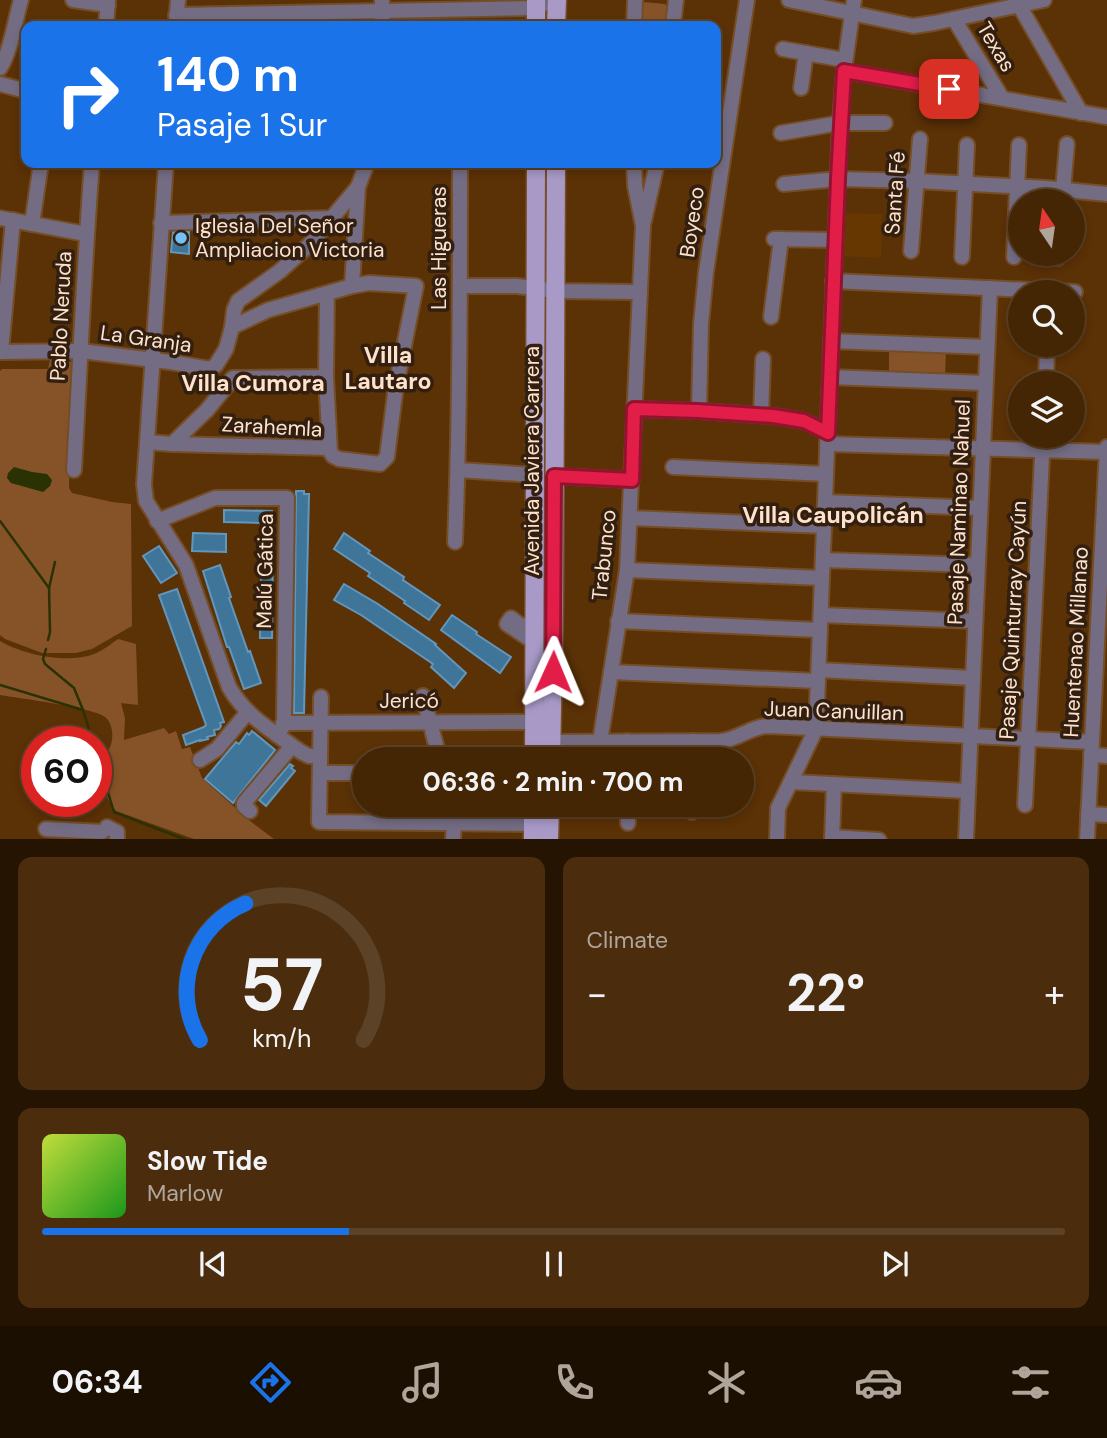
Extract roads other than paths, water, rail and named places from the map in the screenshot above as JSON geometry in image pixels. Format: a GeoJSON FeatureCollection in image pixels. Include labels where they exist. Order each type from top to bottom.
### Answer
{"type":"FeatureCollection","features":[{"type":"Feature","properties":{"kind":"main road"},"geometry":{"type":"LineString","coordinates":[[556,0],[556,21]]}},
{"type":"Feature","properties":{"kind":"main road"},"geometry":{"type":"LineString","coordinates":[[537,21],[541,3]]}},
{"type":"Feature","properties":{"kind":"main road","name":"Avenida Javiera Carrera"},"geometry":{"type":"LineString","coordinates":[[536,168],[534,722],[541,747]]}},
{"type":"Feature","properties":{"kind":"main road","name":"Avenida Javiera Carrera"},"geometry":{"type":"LineString","coordinates":[[542,747],[554,602],[556,168]]}},
{"type":"Feature","properties":{"kind":"main road"},"geometry":{"type":"LineString","coordinates":[[549,839],[550,817]]}},
{"type":"Feature","properties":{"kind":"street"},"geometry":{"type":"LineString","coordinates":[[0,68],[7,55],[21,0]]}},
{"type":"Feature","properties":{"kind":"street"},"geometry":{"type":"LineString","coordinates":[[73,0],[108,2],[106,21]]}},
{"type":"Feature","properties":{"kind":"street"},"geometry":{"type":"LineString","coordinates":[[634,21],[635,0]]}},
{"type":"Feature","properties":{"kind":"street"},"geometry":{"type":"LineString","coordinates":[[674,21],[676,0]]}},
{"type":"Feature","properties":{"kind":"street","name":"Boyeco"},"geometry":{"type":"LineString","coordinates":[[721,137],[747,0]]}},
{"type":"Feature","properties":{"kind":"street"},"geometry":{"type":"LineString","coordinates":[[789,0],[853,6],[913,26],[1044,0]]}},
{"type":"Feature","properties":{"kind":"street"},"geometry":{"type":"LineString","coordinates":[[177,14],[382,5],[541,3]]}},
{"type":"Feature","properties":{"kind":"street"},"geometry":{"type":"LineString","coordinates":[[1018,5],[1081,113]]}},
{"type":"Feature","properties":{"kind":"street"},"geometry":{"type":"LineString","coordinates":[[777,839],[778,808],[816,729],[840,123],[844,65],[853,6]]}},
{"type":"Feature","properties":{"kind":"street","name":"Texas"},"geometry":{"type":"LineString","coordinates":[[954,19],[1002,98]]}},
{"type":"Feature","properties":{"kind":"street"},"geometry":{"type":"LineString","coordinates":[[10,40],[21,41]]}},
{"type":"Feature","properties":{"kind":"street"},"geometry":{"type":"LineString","coordinates":[[783,50],[1002,98],[1107,117]]}},
{"type":"Feature","properties":{"kind":"street"},"geometry":{"type":"LineString","coordinates":[[801,88],[806,53]]}},
{"type":"Feature","properties":{"kind":"street"},"geometry":{"type":"LineString","coordinates":[[0,84],[21,90]]}},
{"type":"Feature","properties":{"kind":"street"},"geometry":{"type":"LineString","coordinates":[[781,132],[840,123],[885,123]]}},
{"type":"Feature","properties":{"kind":"street","name":"Santa Fé"},"geometry":{"type":"LineString","coordinates":[[911,251],[920,139]]}},
{"type":"Feature","properties":{"kind":"street"},"geometry":{"type":"LineString","coordinates":[[1063,189],[1067,144]]}},
{"type":"Feature","properties":{"kind":"street"},"geometry":{"type":"LineString","coordinates":[[962,257],[967,145]]}},
{"type":"Feature","properties":{"kind":"street"},"geometry":{"type":"LineString","coordinates":[[1017,189],[1019,145]]}},
{"type":"Feature","properties":{"kind":"street"},"geometry":{"type":"LineString","coordinates":[[32,224],[40,168]]}},
{"type":"Feature","properties":{"kind":"street","name":"Pablo Neruda"},"geometry":{"type":"LineString","coordinates":[[74,471],[92,168]]}},
{"type":"Feature","properties":{"kind":"street"},"geometry":{"type":"LineString","coordinates":[[166,168],[146,442],[146,501],[186,565],[236,700],[247,713],[280,729],[292,746],[304,754],[320,756]]}},
{"type":"Feature","properties":{"kind":"street"},"geometry":{"type":"LineString","coordinates":[[232,327],[268,310],[352,286],[358,187],[364,168]]}},
{"type":"Feature","properties":{"kind":"street","name":"Las Higueras"},"geometry":{"type":"LineString","coordinates":[[455,542],[460,168]]}},
{"type":"Feature","properties":{"kind":"street","name":"Trabunco"},"geometry":{"type":"LineString","coordinates":[[600,742],[627,570],[643,226],[634,168]]}},
{"type":"Feature","properties":{"kind":"street"},"geometry":{"type":"LineString","coordinates":[[643,226],[656,168]]}},
{"type":"Feature","properties":{"kind":"street","name":"Boyeco"},"geometry":{"type":"LineString","coordinates":[[698,411],[701,324],[717,168]]}},
{"type":"Feature","properties":{"kind":"street"},"geometry":{"type":"LineString","coordinates":[[784,184],[838,179],[1017,186],[1032,189]]}},
{"type":"Feature","properties":{"kind":"street","name":"La Granja"},"geometry":{"type":"LineString","coordinates":[[1,352],[81,351],[210,369],[216,365],[226,349],[238,301],[280,271],[309,245],[358,187]]}},
{"type":"Feature","properties":{"kind":"street"},"geometry":{"type":"LineString","coordinates":[[1085,194],[1107,194]]}},
{"type":"Feature","properties":{"kind":"street"},"geometry":{"type":"LineString","coordinates":[[161,223],[334,218]]}},
{"type":"Feature","properties":{"kind":"street"},"geometry":{"type":"LineString","coordinates":[[1,352],[7,219],[86,234]]}},
{"type":"Feature","properties":{"kind":"street"},"geometry":{"type":"LineString","coordinates":[[771,317],[777,239],[835,240]]}},
{"type":"Feature","properties":{"kind":"street"},"geometry":{"type":"LineString","coordinates":[[833,281],[1008,289]]}},
{"type":"Feature","properties":{"kind":"street","name":"Zarahemla"},"geometry":{"type":"LineString","coordinates":[[146,442],[329,448],[339,459],[377,465],[383,463],[387,457],[396,386],[416,286],[369,283],[352,286]]}},
{"type":"Feature","properties":{"kind":"street"},"geometry":{"type":"LineString","coordinates":[[460,286],[640,292]]}},
{"type":"Feature","properties":{"kind":"street","name":"Pasaje Naminao Nahuel"},"geometry":{"type":"LineString","coordinates":[[966,839],[989,288]]}},
{"type":"Feature","properties":{"kind":"street"},"geometry":{"type":"LineString","coordinates":[[327,294],[329,448]]}},
{"type":"Feature","properties":{"kind":"street"},"geometry":{"type":"LineString","coordinates":[[831,341],[987,347]]}},
{"type":"Feature","properties":{"kind":"street"},"geometry":{"type":"LineString","coordinates":[[761,415],[763,359]]}},
{"type":"Feature","properties":{"kind":"street"},"geometry":{"type":"LineString","coordinates":[[173,444],[207,410],[233,378],[326,377]]}},
{"type":"Feature","properties":{"kind":"street"},"geometry":{"type":"LineString","coordinates":[[830,377],[985,383]]}},
{"type":"Feature","properties":{"kind":"street"},"geometry":{"type":"LineString","coordinates":[[634,409],[761,415],[804,421],[827,438],[983,448],[1008,446]]}},
{"type":"Feature","properties":{"kind":"street","name":"Pasaje Quinturray Cayún"},"geometry":{"type":"LineString","coordinates":[[1025,805],[1043,448]]}},
{"type":"Feature","properties":{"kind":"street"},"geometry":{"type":"LineString","coordinates":[[1085,448],[1107,450]]}},
{"type":"Feature","properties":{"kind":"street","name":"Huentenao Millanao"},"geometry":{"type":"LineString","coordinates":[[1087,839],[1092,749],[1101,697],[1107,450]]}},
{"type":"Feature","properties":{"kind":"street"},"geometry":{"type":"LineString","coordinates":[[673,467],[826,474]]}},
{"type":"Feature","properties":{"kind":"street"},"geometry":{"type":"LineString","coordinates":[[458,470],[535,475]]}},
{"type":"Feature","properties":{"kind":"street"},"geometry":{"type":"LineString","coordinates":[[554,476],[632,480]]}},
{"type":"Feature","properties":{"kind":"street","name":"Malú Gática"},"geometry":{"type":"LineString","coordinates":[[158,521],[215,498],[287,498],[280,729]]}},
{"type":"Feature","properties":{"kind":"street"},"geometry":{"type":"LineString","coordinates":[[825,502],[980,508]]}},
{"type":"Feature","properties":{"kind":"street"},"geometry":{"type":"LineString","coordinates":[[630,518],[824,526]]}},
{"type":"Feature","properties":{"kind":"street"},"geometry":{"type":"LineString","coordinates":[[823,560],[978,565]]}},
{"type":"Feature","properties":{"kind":"street"},"geometry":{"type":"LineString","coordinates":[[627,570],[822,578]]}},
{"type":"Feature","properties":{"kind":"street"},"geometry":{"type":"LineString","coordinates":[[534,642],[509,621],[521,626],[535,623]]}},
{"type":"Feature","properties":{"kind":"street"},"geometry":{"type":"LineString","coordinates":[[618,621],[975,621]]}},
{"type":"Feature","properties":{"kind":"street"},"geometry":{"type":"LineString","coordinates":[[611,673],[973,678]]}},
{"type":"Feature","properties":{"kind":"street"},"geometry":{"type":"LineString","coordinates":[[423,696],[437,747]]}},
{"type":"Feature","properties":{"kind":"street"},"geometry":{"type":"LineString","coordinates":[[321,697],[319,822],[454,824],[533,832]]}},
{"type":"Feature","properties":{"kind":"street"},"geometry":{"type":"LineString","coordinates":[[200,760],[217,749],[247,713]]}},
{"type":"Feature","properties":{"kind":"street","name":"Jericó"},"geometry":{"type":"LineString","coordinates":[[280,729],[321,723],[534,722]]}},
{"type":"Feature","properties":{"kind":"street","name":"Juan Canuillan"},"geometry":{"type":"LineString","coordinates":[[568,747],[627,741],[730,741],[762,726],[1028,740],[1092,749],[1107,756]]}},
{"type":"Feature","properties":{"kind":"street"},"geometry":{"type":"LineString","coordinates":[[627,741],[627,747]]}},
{"type":"Feature","properties":{"kind":"street"},"geometry":{"type":"LineString","coordinates":[[693,741],[693,747]]}},
{"type":"Feature","properties":{"kind":"street"},"geometry":{"type":"LineString","coordinates":[[250,811],[244,803],[292,746]]}},
{"type":"Feature","properties":{"kind":"street"},"geometry":{"type":"LineString","coordinates":[[320,773],[352,774]]}},
{"type":"Feature","properties":{"kind":"street"},"geometry":{"type":"LineString","coordinates":[[792,782],[968,791]]}},
{"type":"Feature","properties":{"kind":"street"},"geometry":{"type":"LineString","coordinates":[[834,784],[832,838],[879,839]]}},
{"type":"Feature","properties":{"kind":"street"},"geometry":{"type":"LineString","coordinates":[[1088,814],[1107,815]]}},
{"type":"Feature","properties":{"kind":"street"},"geometry":{"type":"LineString","coordinates":[[453,817],[453,839]]}},
{"type":"Feature","properties":{"kind":"street"},"geometry":{"type":"LineString","coordinates":[[628,817],[628,823]]}},
{"type":"Feature","properties":{"kind":"street"},"geometry":{"type":"LineString","coordinates":[[46,829],[84,835],[105,830],[117,832],[117,839]]}},
{"type":"Feature","properties":{"kind":"waterway"},"geometry":{"type":"LineString","coordinates":[[0,521],[49,588]]}},
{"type":"Feature","properties":{"kind":"waterway"},"geometry":{"type":"LineString","coordinates":[[48,640],[49,588],[55,562]]}},
{"type":"Feature","properties":{"kind":"waterway"},"geometry":{"type":"LineString","coordinates":[[46,649],[43,659],[45,664],[74,688],[83,710]]}},
{"type":"Feature","properties":{"kind":"waterway"},"geometry":{"type":"LineString","coordinates":[[0,685],[83,710],[88,726]]}},
{"type":"Feature","properties":{"kind":"waterway"},"geometry":{"type":"LineString","coordinates":[[112,806],[114,812],[183,839]]}},
{"type":"Feature","properties":{"kind":"place","name":"Iglesia Del Señor Ampliacion Victoria"},"geometry":{"type":"Point","coordinates":[181,238]}},
{"type":"Feature","properties":{"kind":"district","name":"Villa Lautaro"},"geometry":{"type":"Point","coordinates":[388,368]}},
{"type":"Feature","properties":{"kind":"district","name":"Villa Cumora"},"geometry":{"type":"Point","coordinates":[253,383]}},
{"type":"Feature","properties":{"kind":"district","name":"Villa Caupolicán"},"geometry":{"type":"Point","coordinates":[833,515]}}]}
